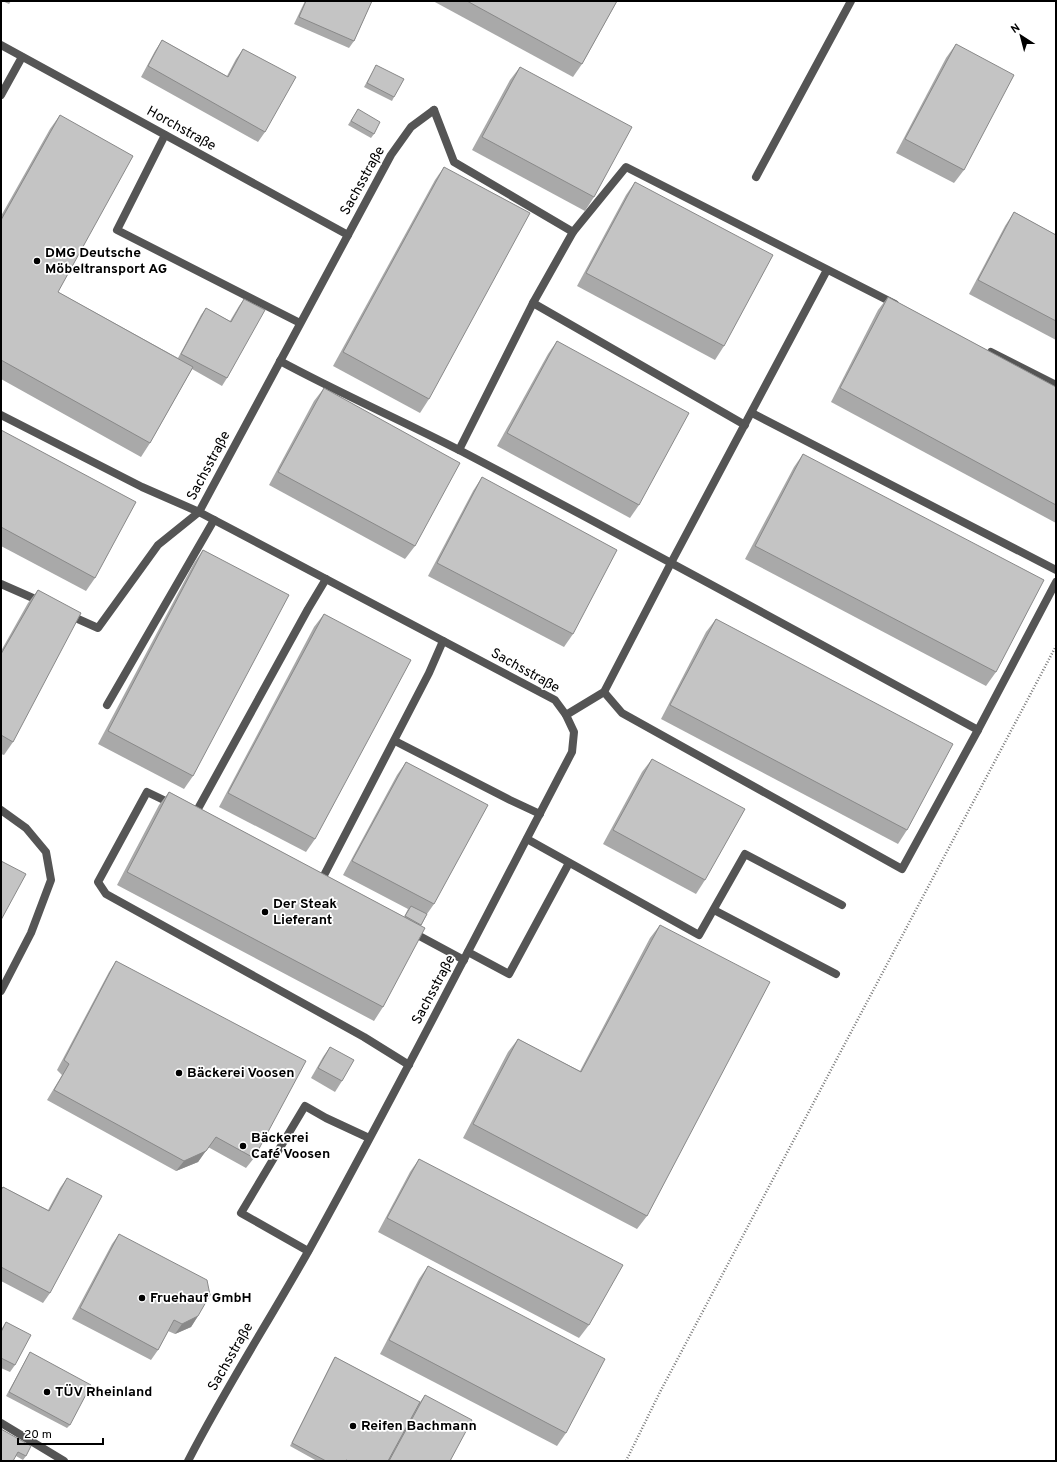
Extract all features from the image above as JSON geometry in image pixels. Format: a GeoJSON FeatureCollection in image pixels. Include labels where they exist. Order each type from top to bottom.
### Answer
{"type":"FeatureCollection","features":[{"type":"Feature","properties":{"kind":"street"},"geometry":{"type":"LineString","coordinates":[[756,178],[851,1]]}},
{"type":"Feature","properties":{"kind":"street","name":"Horchstraße"},"geometry":{"type":"LineString","coordinates":[[1,45],[348,235]]}},
{"type":"Feature","properties":{"kind":"street"},"geometry":{"type":"LineString","coordinates":[[1,95],[22,57]]}},
{"type":"Feature","properties":{"kind":"street","name":"Sachsstraße"},"geometry":{"type":"LineString","coordinates":[[188,1461],[231,1381],[308,1251],[409,1065],[572,752],[574,732],[566,715],[555,700],[199,512],[391,155],[411,127],[434,110],[454,162],[573,232]]}},
{"type":"Feature","properties":{"kind":"street"},"geometry":{"type":"LineString","coordinates":[[165,135],[116,230],[300,323]]}},
{"type":"Feature","properties":{"kind":"street"},"geometry":{"type":"LineString","coordinates":[[459,450],[533,303],[573,232],[626,167],[904,308]]}},
{"type":"Feature","properties":{"kind":"street"},"geometry":{"type":"LineString","coordinates":[[566,715],[604,692],[827,270]]}},
{"type":"Feature","properties":{"kind":"street"},"geometry":{"type":"LineString","coordinates":[[533,303],[745,425]]}},
{"type":"Feature","properties":{"kind":"street"},"geometry":{"type":"LineString","coordinates":[[987,350],[1056,385]]}},
{"type":"Feature","properties":{"kind":"street"},"geometry":{"type":"LineString","coordinates":[[280,361],[459,450],[671,563],[978,730]]}},
{"type":"Feature","properties":{"kind":"street"},"geometry":{"type":"LineString","coordinates":[[752,413],[1056,570]]}},
{"type":"Feature","properties":{"kind":"street"},"geometry":{"type":"LineString","coordinates":[[1,415],[142,487],[199,512],[158,545],[98,628],[63,612]]}},
{"type":"Feature","properties":{"kind":"street"},"geometry":{"type":"LineString","coordinates":[[107,705],[214,520]]}},
{"type":"Feature","properties":{"kind":"street"},"geometry":{"type":"LineString","coordinates":[[326,579],[191,814],[147,792],[98,882],[106,894],[364,1037],[409,1065]]}},
{"type":"Feature","properties":{"kind":"street"},"geometry":{"type":"LineString","coordinates":[[604,692],[622,713],[902,869],[978,730],[1056,582]]}},
{"type":"Feature","properties":{"kind":"street"},"geometry":{"type":"LineString","coordinates":[[1,584],[50,606]]}},
{"type":"Feature","properties":{"kind":"street"},"geometry":{"type":"LineString","coordinates":[[320,883],[429,673],[443,641]]}},
{"type":"Feature","properties":{"kind":"street"},"geometry":{"type":"LineString","coordinates":[[394,740],[540,814]]}},
{"type":"Feature","properties":{"kind":"street"},"geometry":{"type":"LineString","coordinates":[[1,810],[26,828],[46,852],[51,880],[31,933],[1,991]]}},
{"type":"Feature","properties":{"kind":"street"},"geometry":{"type":"LineString","coordinates":[[527,839],[699,935],[745,854],[842,905]]}},
{"type":"Feature","properties":{"kind":"street"},"geometry":{"type":"LineString","coordinates":[[468,952],[508,974],[569,863]]}},
{"type":"Feature","properties":{"kind":"street"},"geometry":{"type":"LineString","coordinates":[[714,910],[836,974]]}},
{"type":"Feature","properties":{"kind":"street"},"geometry":{"type":"LineString","coordinates":[[402,927],[464,960]]}},
{"type":"Feature","properties":{"kind":"street"},"geometry":{"type":"LineString","coordinates":[[308,1251],[241,1214],[305,1106],[326,1118],[369,1138]]}},
{"type":"Feature","properties":{"kind":"street"},"geometry":{"type":"LineString","coordinates":[[1,1423],[64,1461]]}},
{"type":"Feature","properties":{"kind":"path"},"geometry":{"type":"LineString","coordinates":[[626,1461],[664,1385],[1056,646]]}},
{"type":"Feature","properties":{"kind":"building"},"geometry":{"type":"Polygon","coordinates":[[[306,1],[372,1],[354,41],[299,17],[306,1]]]}},
{"type":"Feature","properties":{"kind":"building"},"geometry":{"type":"Polygon","coordinates":[[[467,1],[617,1],[582,64],[467,1]]]}},
{"type":"Feature","properties":{"kind":"building"},"geometry":{"type":"Polygon","coordinates":[[[162,40],[228,77],[243,49],[296,77],[265,132],[148,66],[162,40]]]}},
{"type":"Feature","properties":{"kind":"building"},"geometry":{"type":"Polygon","coordinates":[[[956,44],[1014,75],[964,170],[905,139],[956,44]]]}},
{"type":"Feature","properties":{"kind":"building"},"geometry":{"type":"Polygon","coordinates":[[[376,65],[404,79],[394,97],[367,83],[376,65]]]}},
{"type":"Feature","properties":{"kind":"building"},"geometry":{"type":"Polygon","coordinates":[[[520,67],[632,127],[594,197],[482,137],[520,67]]]}},
{"type":"Feature","properties":{"kind":"building"},"geometry":{"type":"Polygon","coordinates":[[[358,109],[380,122],[374,134],[351,121],[358,109]]]}},
{"type":"Feature","properties":{"kind":"building","name":"DMG Deutsche Möbeltransport AG"},"geometry":{"type":"Polygon","coordinates":[[[60,115],[133,156],[58,292],[193,367],[150,443],[1,360],[1,220],[60,115]]]}},
{"type":"Feature","properties":{"kind":"building"},"geometry":{"type":"Polygon","coordinates":[[[444,167],[530,213],[429,399],[343,352],[444,167]]]}},
{"type":"Feature","properties":{"kind":"building"},"geometry":{"type":"Polygon","coordinates":[[[635,182],[773,255],[724,346],[586,273],[635,182]]]}},
{"type":"Feature","properties":{"kind":"building"},"geometry":{"type":"Polygon","coordinates":[[[1014,212],[1056,235],[1056,321],[978,280],[1014,212]]]}},
{"type":"Feature","properties":{"kind":"building"},"geometry":{"type":"Polygon","coordinates":[[[888,297],[1056,387],[1056,505],[840,388],[888,297]]]}},
{"type":"Feature","properties":{"kind":"building"},"geometry":{"type":"Polygon","coordinates":[[[244,299],[265,310],[227,378],[181,354],[206,308],[231,322],[244,299]]]}},
{"type":"Feature","properties":{"kind":"building"},"geometry":{"type":"Polygon","coordinates":[[[557,341],[689,413],[639,505],[507,433],[557,341]]]}},
{"type":"Feature","properties":{"kind":"building"},"geometry":{"type":"Polygon","coordinates":[[[324,388],[460,463],[415,546],[278,472],[324,388]]]}},
{"type":"Feature","properties":{"kind":"building"},"geometry":{"type":"Polygon","coordinates":[[[1,430],[136,502],[95,578],[1,527],[1,430]]]}},
{"type":"Feature","properties":{"kind":"building"},"geometry":{"type":"Polygon","coordinates":[[[803,454],[1044,580],[996,672],[755,546],[803,454]]]}},
{"type":"Feature","properties":{"kind":"building"},"geometry":{"type":"Polygon","coordinates":[[[482,477],[617,550],[573,634],[437,563],[482,477]]]}},
{"type":"Feature","properties":{"kind":"building"},"geometry":{"type":"Polygon","coordinates":[[[203,550],[289,595],[193,776],[108,731],[203,550]]]}},
{"type":"Feature","properties":{"kind":"building"},"geometry":{"type":"Polygon","coordinates":[[[38,590],[81,613],[13,742],[1,735],[1,654],[38,590]]]}},
{"type":"Feature","properties":{"kind":"building"},"geometry":{"type":"Polygon","coordinates":[[[324,614],[411,660],[315,839],[228,793],[324,614]]]}},
{"type":"Feature","properties":{"kind":"building"},"geometry":{"type":"Polygon","coordinates":[[[716,619],[953,744],[907,830],[670,705],[716,619]]]}},
{"type":"Feature","properties":{"kind":"building"},"geometry":{"type":"Polygon","coordinates":[[[652,759],[745,809],[705,880],[613,830],[652,759]]]}},
{"type":"Feature","properties":{"kind":"building"},"geometry":{"type":"Polygon","coordinates":[[[406,762],[488,805],[434,904],[352,861],[406,762]]]}},
{"type":"Feature","properties":{"kind":"building","name":"Der Steak Lieferant"},"geometry":{"type":"Polygon","coordinates":[[[169,792],[425,928],[383,1007],[127,872],[169,792]]]}},
{"type":"Feature","properties":{"kind":"building"},"geometry":{"type":"Polygon","coordinates":[[[1,861],[26,874],[1,920],[1,861]]]}},
{"type":"Feature","properties":{"kind":"building"},"geometry":{"type":"Polygon","coordinates":[[[411,906],[427,914],[421,925],[405,916],[411,906]]]}},
{"type":"Feature","properties":{"kind":"building"},"geometry":{"type":"Polygon","coordinates":[[[660,925],[770,982],[647,1216],[473,1124],[518,1039],[581,1072],[660,925]]]}},
{"type":"Feature","properties":{"kind":"building","name":"Bäckerei Voosen"},"geometry":{"type":"Polygon","coordinates":[[[116,961],[306,1061],[254,1158],[216,1137],[206,1151],[184,1161],[54,1090],[69,1064],[64,1060],[116,961]]]}},
{"type":"Feature","properties":{"kind":"building"},"geometry":{"type":"Polygon","coordinates":[[[330,1047],[354,1060],[342,1081],[318,1068],[330,1047]]]}},
{"type":"Feature","properties":{"kind":"building"},"geometry":{"type":"Polygon","coordinates":[[[419,1159],[623,1265],[589,1325],[387,1218],[419,1159]]]}},
{"type":"Feature","properties":{"kind":"building"},"geometry":{"type":"Polygon","coordinates":[[[67,1178],[102,1196],[50,1293],[1,1267],[1,1190],[3,1187],[49,1211],[67,1178]]]}},
{"type":"Feature","properties":{"kind":"building","name":"Fruehauf GmbH"},"geometry":{"type":"Polygon","coordinates":[[[119,1234],[207,1280],[210,1295],[198,1316],[182,1324],[174,1320],[158,1350],[80,1308],[119,1234]]]}},
{"type":"Feature","properties":{"kind":"building"},"geometry":{"type":"Polygon","coordinates":[[[428,1266],[605,1359],[566,1433],[389,1340],[428,1266]]]}},
{"type":"Feature","properties":{"kind":"building"},"geometry":{"type":"Polygon","coordinates":[[[6,1322],[31,1335],[15,1365],[1,1358],[1,1332],[6,1322]]]}},
{"type":"Feature","properties":{"kind":"building","name":"TÜV Rheinland"},"geometry":{"type":"Polygon","coordinates":[[[30,1352],[91,1385],[70,1425],[9,1392],[30,1352]]]}},
{"type":"Feature","properties":{"kind":"building","name":"Reifen Bachmann"},"geometry":{"type":"Polygon","coordinates":[[[335,1357],[420,1402],[388,1461],[326,1461],[292,1443],[335,1357]]]}},
{"type":"Feature","properties":{"kind":"building"},"geometry":{"type":"Polygon","coordinates":[[[425,1395],[472,1420],[450,1461],[389,1461],[425,1395]]]}},
{"type":"Feature","properties":{"kind":"building"},"geometry":{"type":"Polygon","coordinates":[[[1,1429],[31,1446],[26,1456],[18,1452],[13,1461],[1,1461],[1,1429]]]}},
{"type":"Feature","properties":{"kind":"place","name":"DMG Deutsche Möbeltransport AG"},"geometry":{"type":"Point","coordinates":[37,261]}},
{"type":"Feature","properties":{"kind":"place","name":"Der Steak Lieferant"},"geometry":{"type":"Point","coordinates":[265,912]}},
{"type":"Feature","properties":{"kind":"place","name":"Bäckerei Voosen"},"geometry":{"type":"Point","coordinates":[179,1073]}},
{"type":"Feature","properties":{"kind":"place","name":"Bäckerei Café Voosen"},"geometry":{"type":"Point","coordinates":[243,1146]}},
{"type":"Feature","properties":{"kind":"place","name":"Fruehauf GmbH"},"geometry":{"type":"Point","coordinates":[142,1298]}},
{"type":"Feature","properties":{"kind":"place","name":"TÜV Rheinland"},"geometry":{"type":"Point","coordinates":[47,1392]}},
{"type":"Feature","properties":{"kind":"place","name":"Reifen Bachmann"},"geometry":{"type":"Point","coordinates":[353,1426]}}]}
